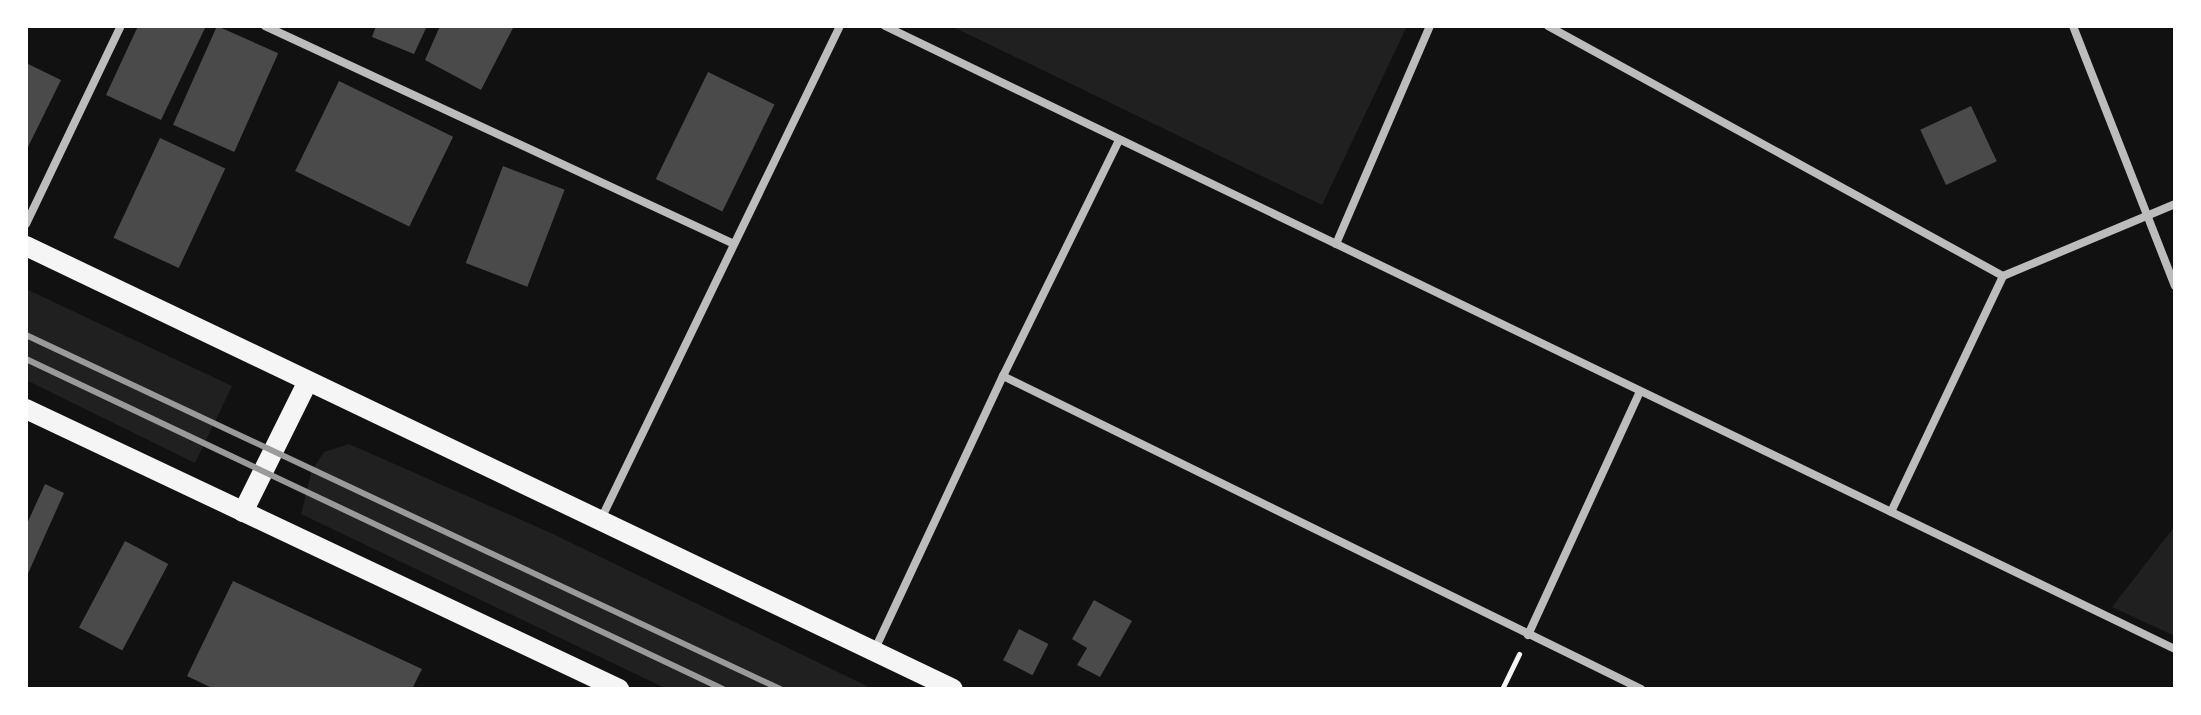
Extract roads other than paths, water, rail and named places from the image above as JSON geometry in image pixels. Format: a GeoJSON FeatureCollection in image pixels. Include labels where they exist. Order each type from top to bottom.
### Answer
{"type":"FeatureCollection","features":[{"type":"Feature","properties":{"kind":"main road"},"geometry":{"type":"LineString","coordinates":[[26,246],[307,383],[953,689]]}},
{"type":"Feature","properties":{"kind":"main road"},"geometry":{"type":"LineString","coordinates":[[243,512],[307,383]]}},
{"type":"Feature","properties":{"kind":"main road"},"geometry":{"type":"LineString","coordinates":[[26,409],[619,689]]}},
{"type":"Feature","properties":{"kind":"street"},"geometry":{"type":"LineString","coordinates":[[26,224],[121,26]]}},
{"type":"Feature","properties":{"kind":"street"},"geometry":{"type":"LineString","coordinates":[[265,26],[734,244]]}},
{"type":"Feature","properties":{"kind":"street"},"geometry":{"type":"LineString","coordinates":[[601,520],[840,26]]}},
{"type":"Feature","properties":{"kind":"street"},"geometry":{"type":"LineString","coordinates":[[885,26],[2175,649]]}},
{"type":"Feature","properties":{"kind":"street"},"geometry":{"type":"LineString","coordinates":[[1336,244],[1430,26]]}},
{"type":"Feature","properties":{"kind":"street"},"geometry":{"type":"LineString","coordinates":[[1548,26],[2003,276]]}},
{"type":"Feature","properties":{"kind":"street"},"geometry":{"type":"LineString","coordinates":[[2073,26],[2149,213],[2175,286]]}},
{"type":"Feature","properties":{"kind":"street"},"geometry":{"type":"LineString","coordinates":[[875,650],[1003,376],[1119,140]]}},
{"type":"Feature","properties":{"kind":"street"},"geometry":{"type":"LineString","coordinates":[[1891,512],[2003,276],[2175,204]]}},
{"type":"Feature","properties":{"kind":"street"},"geometry":{"type":"LineString","coordinates":[[1003,376],[1641,689]]}},
{"type":"Feature","properties":{"kind":"street"},"geometry":{"type":"LineString","coordinates":[[1528,635],[1640,391]]}},
{"type":"Feature","properties":{"kind":"railway"},"geometry":{"type":"LineString","coordinates":[[26,335],[780,689]]}},
{"type":"Feature","properties":{"kind":"railway"},"geometry":{"type":"LineString","coordinates":[[26,359],[723,689]]}}]}
